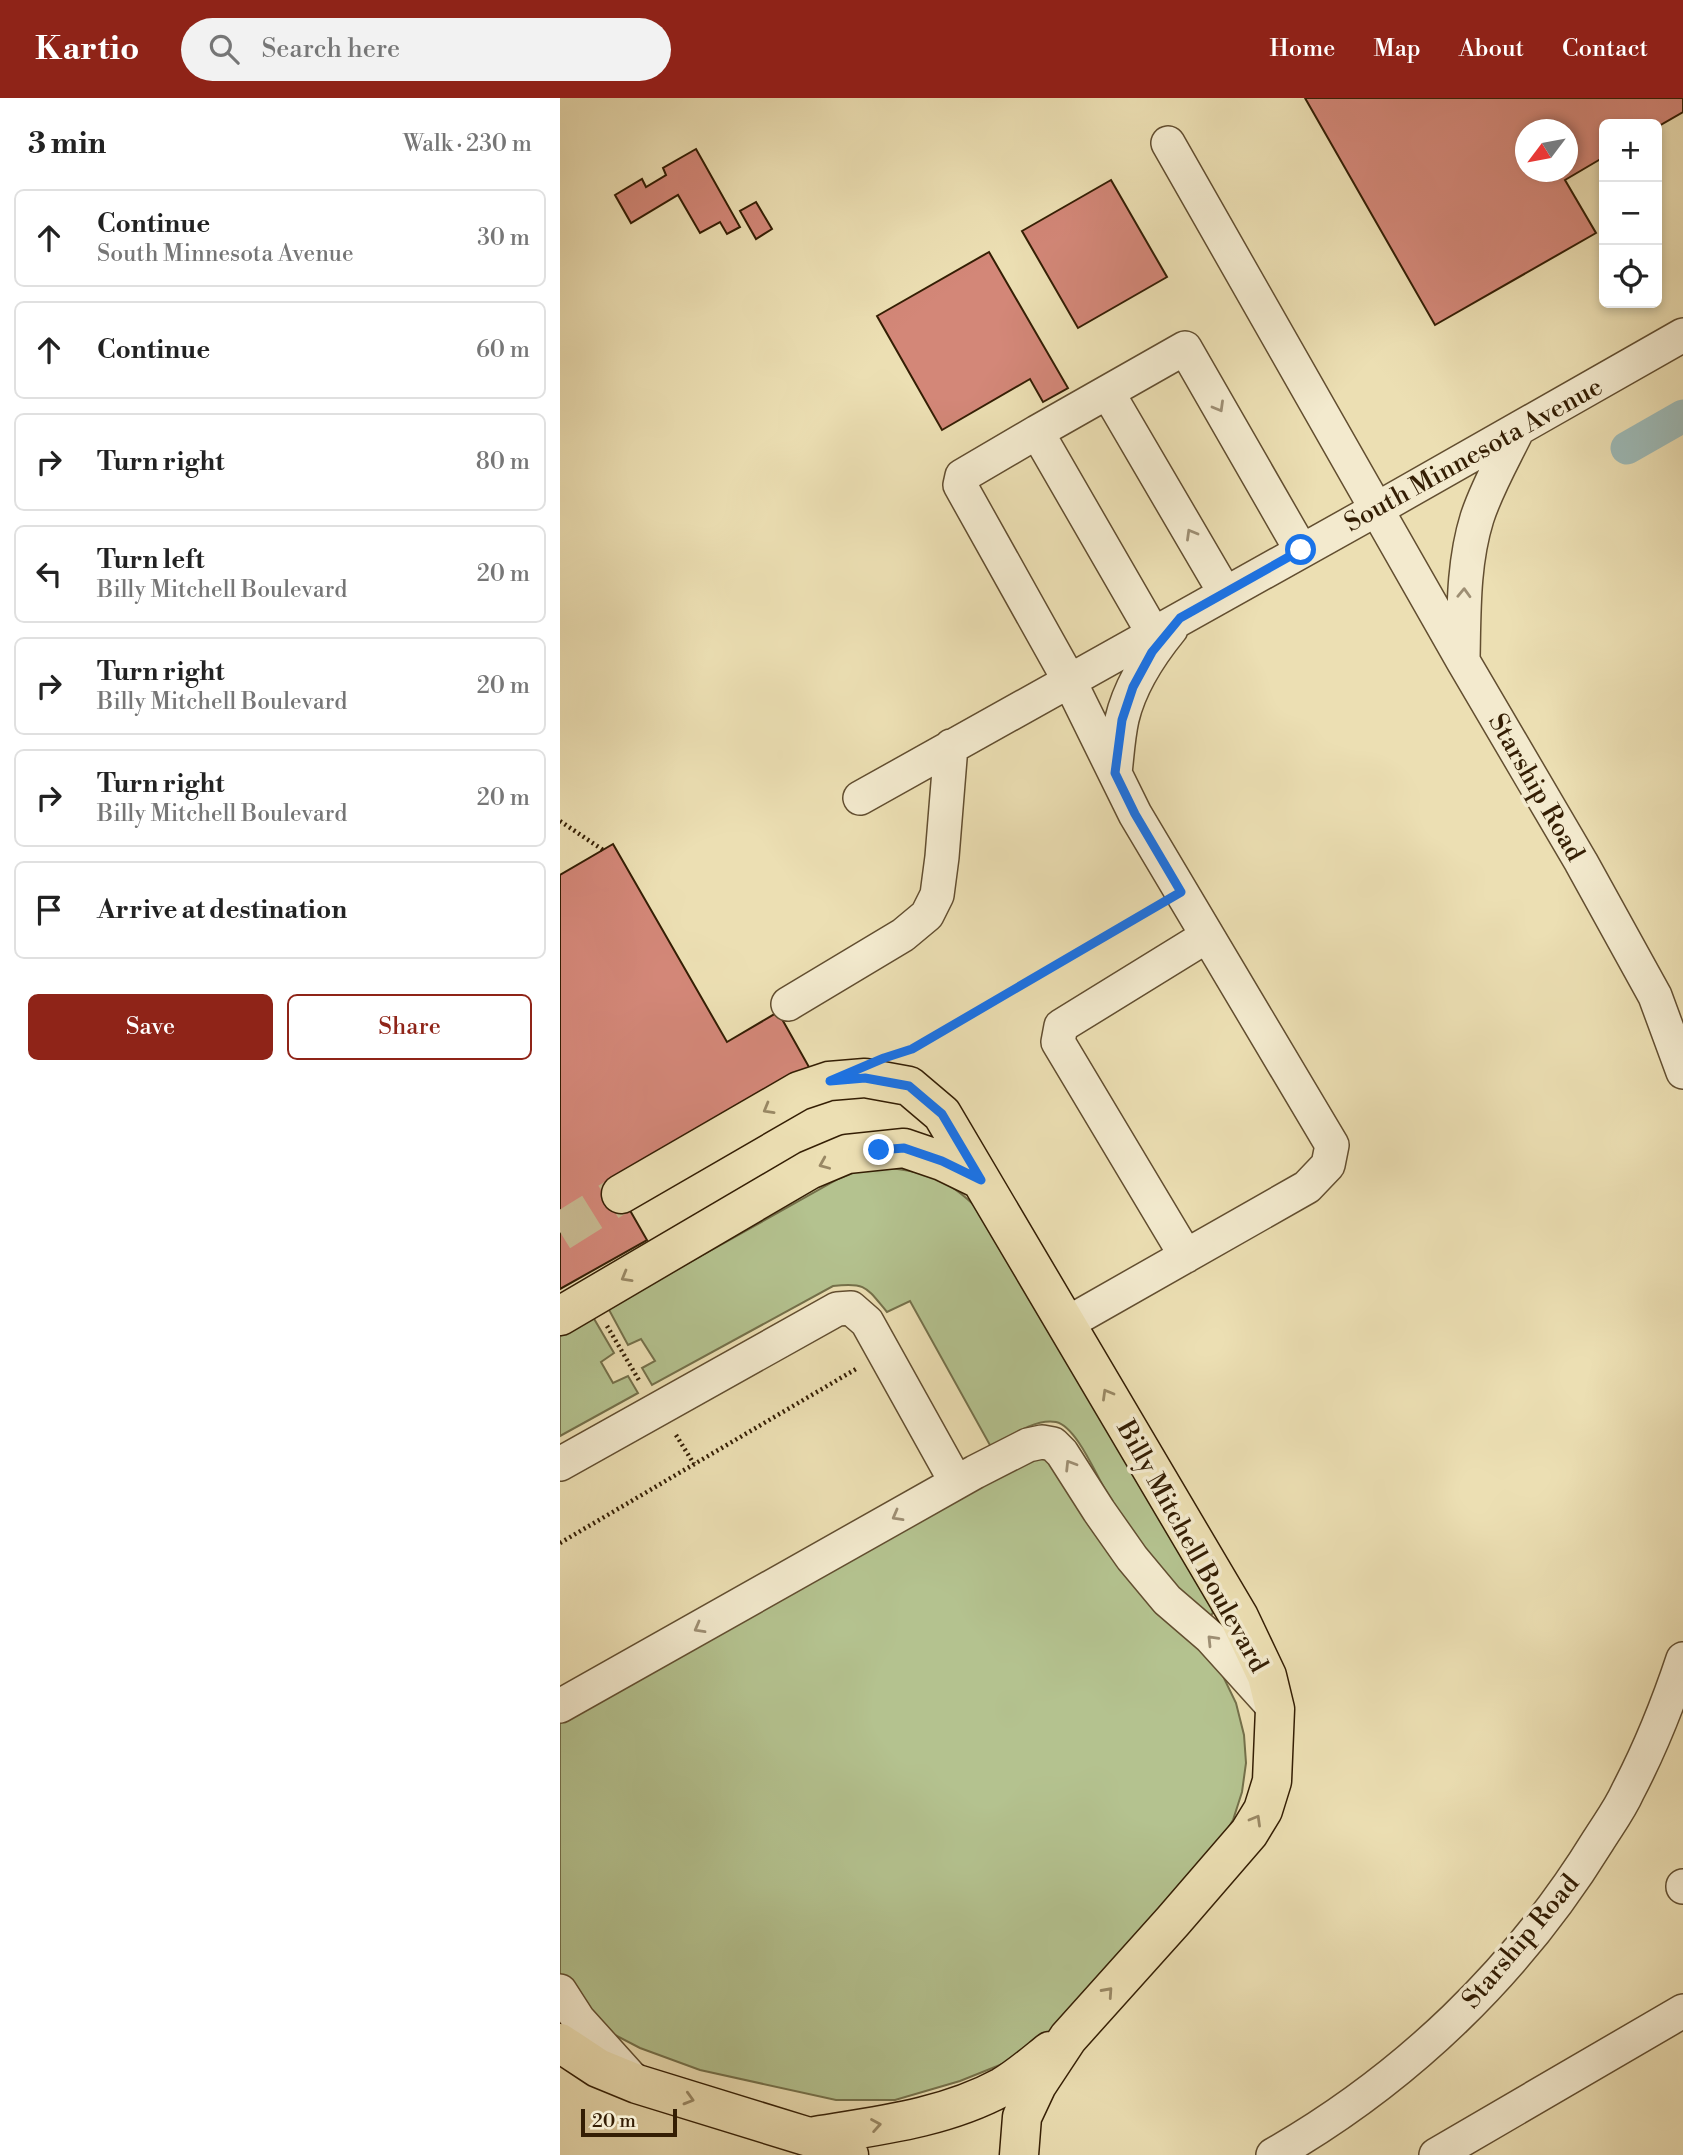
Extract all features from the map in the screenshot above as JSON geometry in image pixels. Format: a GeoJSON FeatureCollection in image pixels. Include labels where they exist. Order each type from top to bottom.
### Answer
{"type":"FeatureCollection","features":[{"type":"Feature","properties":{"kind":"main road","name":"Billy Mitchell Boulevard"},"geometry":{"type":"LineString","coordinates":[[621,1194],[799,1091],[830,1081],[865,1078],[909,1086],[942,1114],[1238,1617],[1267,1676],[1275,1709],[1272,1782],[1262,1810],[1249,1833],[1068,2038],[1037,2085],[1022,2117],[1019,2155]]}},
{"type":"Feature","properties":{"kind":"main road"},"geometry":{"type":"LineString","coordinates":[[560,1316],[809,1170],[847,1154],[904,1148],[942,1161],[981,1180]]}},
{"type":"Feature","properties":{"kind":"main road"},"geometry":{"type":"LineString","coordinates":[[809,2137],[909,2120],[960,2106],[1004,2086],[1068,2038]]}},
{"type":"Feature","properties":{"kind":"main road"},"geometry":{"type":"LineString","coordinates":[[560,2043],[598,2068],[637,2084],[809,2137],[849,2155]]}},
{"type":"Feature","properties":{"kind":"street","name":"Starship Road"},"geometry":{"type":"LineString","coordinates":[[1168,144],[1581,862],[1655,996],[1683,1072]]}},
{"type":"Feature","properties":{"kind":"street","name":"South Minnesota Avenue"},"geometry":{"type":"LineString","coordinates":[[860,798],[1683,335]]}},
{"type":"Feature","properties":{"kind":"street"},"geometry":{"type":"LineString","coordinates":[[1066,1324],[1307,1187],[1328,1165],[1332,1145],[1135,814],[1069,680],[960,485],[962,476],[1185,348],[1301,550]]}},
{"type":"Feature","properties":{"kind":"street"},"geometry":{"type":"LineString","coordinates":[[1108,393],[1225,593]]}},
{"type":"Feature","properties":{"kind":"street"},"geometry":{"type":"LineString","coordinates":[[1463,661],[1464,583],[1477,519],[1492,481],[1518,429]]}},
{"type":"Feature","properties":{"kind":"street"},"geometry":{"type":"LineString","coordinates":[[1037,432],[1166,626],[1133,687],[1122,720],[1115,773]]}},
{"type":"Feature","properties":{"kind":"street"},"geometry":{"type":"LineString","coordinates":[[788,1004],[903,935],[927,915],[937,895],[951,746]]}},
{"type":"Feature","properties":{"kind":"street"},"geometry":{"type":"LineString","coordinates":[[1186,1255],[1058,1042],[1061,1026],[1207,936]]}},
{"type":"Feature","properties":{"kind":"street"},"geometry":{"type":"LineString","coordinates":[[560,1464],[837,1309],[851,1308],[867,1322],[956,1482]]}},
{"type":"Feature","properties":{"kind":"street"},"geometry":{"type":"LineString","coordinates":[[560,1706],[956,1482],[1028,1445],[1042,1442],[1054,1444],[1062,1453],[1132,1559],[1167,1600],[1210,1637],[1275,1709]]}},
{"type":"Feature","properties":{"kind":"street","name":"Starship Road"},"geometry":{"type":"LineString","coordinates":[[1273,2155],[1355,2102],[1429,2044],[1499,1976],[1573,1882],[1628,1792],[1668,1704],[1683,1659]]}},
{"type":"Feature","properties":{"kind":"street"},"geometry":{"type":"LineString","coordinates":[[560,1991],[578,2020],[637,2084]]}},
{"type":"Feature","properties":{"kind":"street"},"geometry":{"type":"LineString","coordinates":[[1436,2155],[1683,2011]]}},
{"type":"Feature","properties":{"kind":"path"},"geometry":{"type":"LineString","coordinates":[[560,821],[603,850]]}},
{"type":"Feature","properties":{"kind":"path"},"geometry":{"type":"LineString","coordinates":[[903,1052],[1181,892]]}},
{"type":"Feature","properties":{"kind":"path"},"geometry":{"type":"LineString","coordinates":[[560,1543],[860,1367]]}},
{"type":"Feature","properties":{"kind":"green space"},"geometry":{"type":"Polygon","coordinates":[[[881,1167],[914,1172],[940,1180],[962,1194],[986,1217],[1210,1604],[1213,1613],[1210,1616],[1205,1617],[1137,1538],[1077,1440],[1063,1425],[1056,1422],[1040,1423],[1022,1429],[991,1447],[910,1301],[887,1312],[864,1288],[852,1285],[833,1286],[652,1385],[642,1368],[655,1361],[641,1339],[628,1345],[608,1308],[838,1179],[860,1170],[881,1167]]]}},
{"type":"Feature","properties":{"kind":"green space"},"geometry":{"type":"Polygon","coordinates":[[[593,1317],[614,1353],[601,1362],[613,1383],[628,1376],[638,1393],[560,1436],[560,1336],[593,1317]]]}},
{"type":"Feature","properties":{"kind":"green space"},"geometry":{"type":"Polygon","coordinates":[[[1028,1457],[1045,1459],[1058,1465],[1194,1644],[1222,1674],[1236,1703],[1244,1735],[1246,1763],[1242,1792],[1233,1820],[1222,1839],[1147,1926],[1042,2040],[1005,2063],[960,2081],[895,2100],[836,2100],[700,2070],[640,2048],[611,2033],[560,1976],[560,1723],[1028,1457]]]}},
{"type":"Feature","properties":{"kind":"building"},"geometry":{"type":"Polygon","coordinates":[[[1305,98],[1683,98],[1683,112],[1662,124],[1662,119],[1599,119],[1599,160],[1578,172],[1578,119],[1515,119],[1515,182],[1566,182],[1596,233],[1435,325],[1305,98]]]}},
{"type":"Feature","properties":{"kind":"building"},"geometry":{"type":"Polygon","coordinates":[[[696,149],[740,227],[727,234],[720,222],[700,233],[678,195],[631,223],[615,195],[642,179],[646,187],[666,175],[663,168],[696,149]]]}},
{"type":"Feature","properties":{"kind":"building"},"geometry":{"type":"Polygon","coordinates":[[[1111,180],[1167,277],[1078,328],[1022,231],[1111,180]]]}},
{"type":"Feature","properties":{"kind":"building"},"geometry":{"type":"Polygon","coordinates":[[[756,202],[772,229],[756,239],[740,211],[756,202]]]}},
{"type":"Feature","properties":{"kind":"building"},"geometry":{"type":"Polygon","coordinates":[[[989,252],[1068,388],[1043,402],[1030,379],[942,430],[877,316],[989,252]]]}},
{"type":"Feature","properties":{"kind":"building"},"geometry":{"type":"Polygon","coordinates":[[[613,844],[727,1042],[778,1012],[809,1067],[612,1179],[647,1240],[560,1289],[560,875],[613,844]]]}},
{"type":"Feature","properties":{"kind":"waterway"},"geometry":{"type":"LineString","coordinates":[[1627,448],[1683,416]]}},
{"type":"Feature","properties":{"kind":"tunnel"},"geometry":{"type":"LineString","coordinates":[[560,1232],[621,1194]]}},
{"type":"Feature","properties":{"kind":"route"},"geometry":{"type":"LineString","coordinates":[[879,1150],[904,1148],[942,1161],[981,1180],[942,1114],[909,1086],[865,1078],[830,1081],[912,1049],[1181,892],[1135,814],[1115,773],[1122,720],[1133,687],[1152,652],[1180,618],[1301,550]]}}]}
